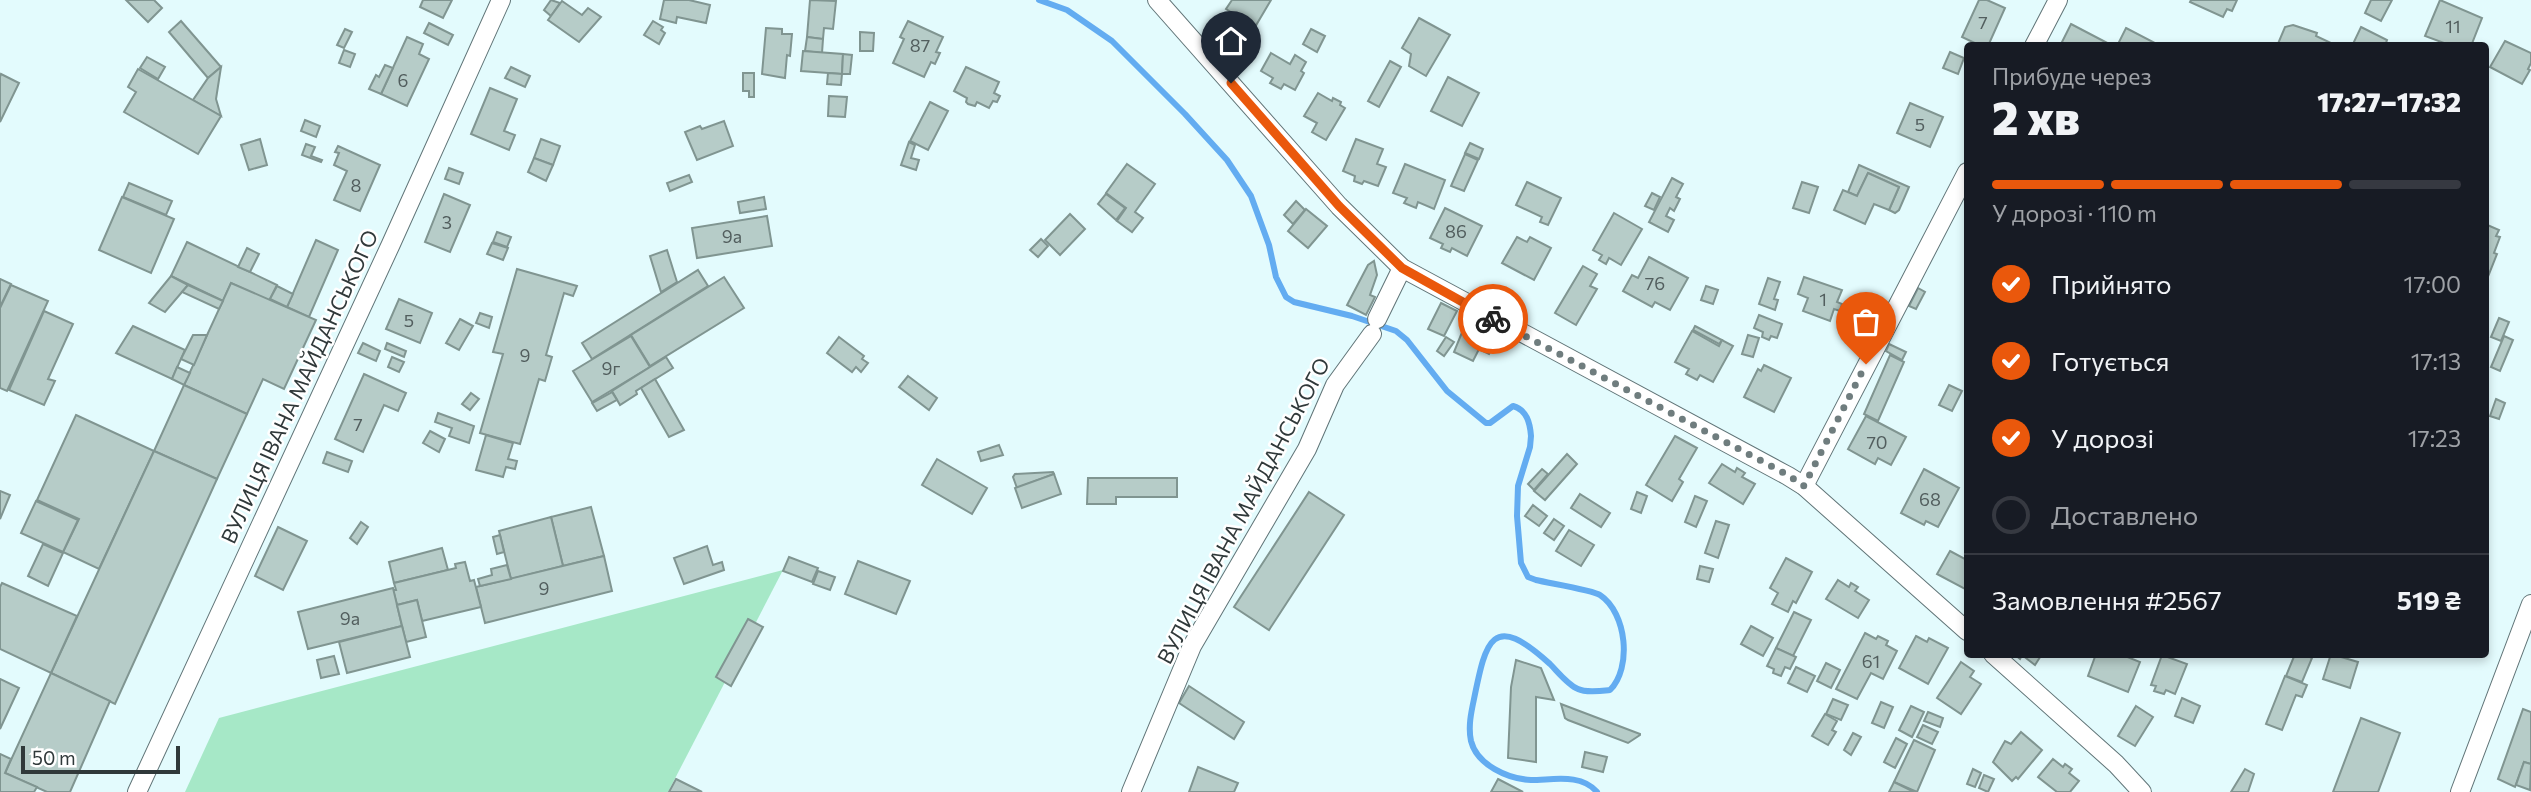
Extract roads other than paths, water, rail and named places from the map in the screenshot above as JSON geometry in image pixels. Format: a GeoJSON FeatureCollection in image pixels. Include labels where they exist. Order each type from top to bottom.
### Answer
{"type":"FeatureCollection","features":[{"type":"Feature","properties":{"kind":"street","name":"ВУЛИЦЯ ІВАНА МАЙДАНСЬКОГО"},"geometry":{"type":"LineString","coordinates":[[137,792],[501,0]]}},
{"type":"Feature","properties":{"kind":"street"},"geometry":{"type":"LineString","coordinates":[[1157,0],[1339,206],[1402,268],[1804,486],[1964,628]]}},
{"type":"Feature","properties":{"kind":"street"},"geometry":{"type":"LineString","coordinates":[[2036,42],[2058,0]]}},
{"type":"Feature","properties":{"kind":"street"},"geometry":{"type":"LineString","coordinates":[[1804,486],[1964,178]]}},
{"type":"Feature","properties":{"kind":"street","name":"ВУЛИЦЯ ІВАНА МАЙДАНСЬКОГО"},"geometry":{"type":"LineString","coordinates":[[1131,792],[1192,646],[1307,449],[1335,385],[1375,326],[1402,268]]}},
{"type":"Feature","properties":{"kind":"street"},"geometry":{"type":"LineString","coordinates":[[2460,792],[2531,604]]}},
{"type":"Feature","properties":{"kind":"street"},"geometry":{"type":"LineString","coordinates":[[1997,658],[2116,764],[2142,792]]}},
{"type":"Feature","properties":{"kind":"waterway"},"geometry":{"type":"LineString","coordinates":[[1039,0],[1067,10],[1112,41],[1227,160],[1251,196],[1269,245],[1276,277],[1286,297],[1294,302],[1352,316],[1396,331],[1407,340],[1447,391],[1486,423],[1490,423],[1513,406],[1525,414],[1531,436],[1518,486],[1517,516],[1521,563],[1528,577],[1596,593],[1609,603],[1621,627],[1624,655],[1622,668],[1610,690],[1581,690],[1571,685],[1531,648],[1504,636],[1495,640],[1488,648],[1478,678],[1470,720],[1471,741],[1480,757],[1503,774],[1531,780],[1575,780],[1597,792]]}}]}
